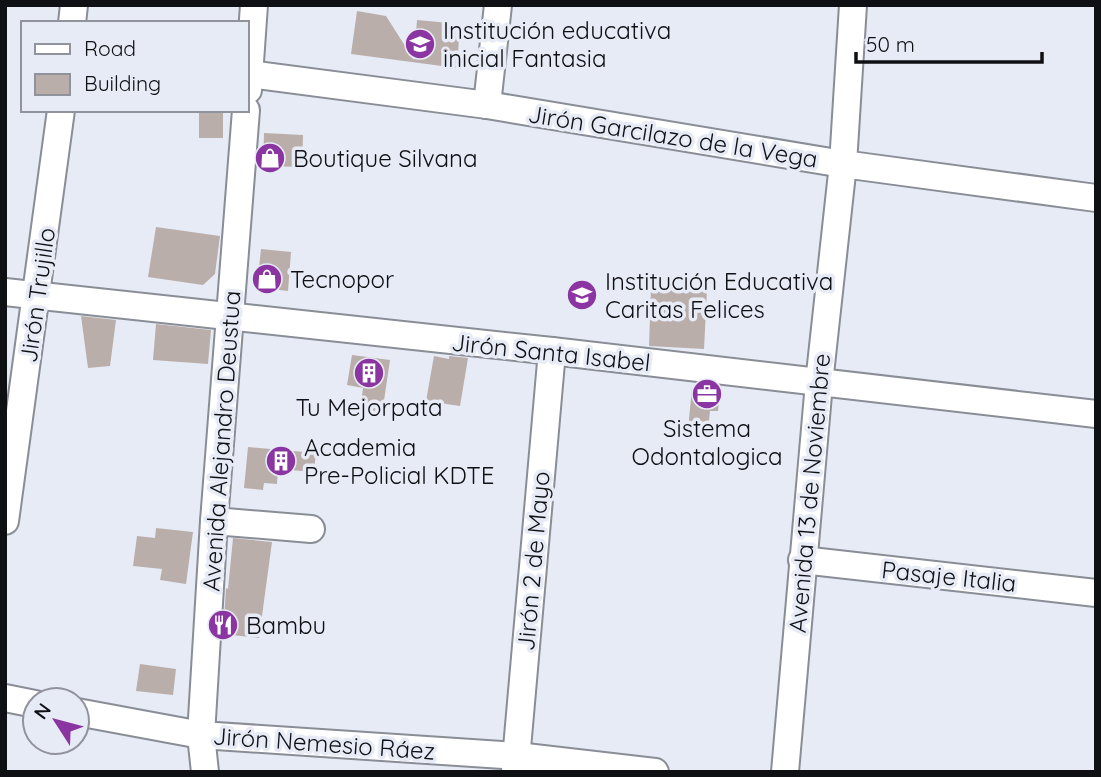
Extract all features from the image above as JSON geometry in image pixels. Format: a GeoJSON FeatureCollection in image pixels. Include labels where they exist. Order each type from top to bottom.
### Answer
{"type":"FeatureCollection","features":[{"type":"Feature","properties":{"kind":"street","name":"Avenida Alejandro Deustua"},"geometry":{"type":"LineString","coordinates":[[248,91],[254,5]]}},
{"type":"Feature","properties":{"kind":"street"},"geometry":{"type":"LineString","coordinates":[[487,105],[498,5]]}},
{"type":"Feature","properties":{"kind":"street","name":"Avenida 13 de Noviembre"},"geometry":{"type":"LineString","coordinates":[[785,772],[818,383],[843,164],[853,5]]}},
{"type":"Feature","properties":{"kind":"street","name":"Jirón Garcilazo de la Vega"},"geometry":{"type":"LineString","coordinates":[[249,74],[487,105],[843,164],[1096,198]]}},
{"type":"Feature","properties":{"kind":"street","name":"Jirón Trujillo"},"geometry":{"type":"LineString","coordinates":[[5,521],[61,112]]}},
{"type":"Feature","properties":{"kind":"street","name":"Avenida Alejandro Deustua"},"geometry":{"type":"LineString","coordinates":[[205,772],[201,735],[214,521],[247,112]]}},
{"type":"Feature","properties":{"kind":"street","name":"Jirón Santa Isabel"},"geometry":{"type":"LineString","coordinates":[[5,292],[552,351],[1096,414]]}},
{"type":"Feature","properties":{"kind":"street","name":"Jirón 2 de Mayo"},"geometry":{"type":"LineString","coordinates":[[516,764],[552,351]]}},
{"type":"Feature","properties":{"kind":"street"},"geometry":{"type":"LineString","coordinates":[[214,521],[311,529]]}},
{"type":"Feature","properties":{"kind":"street","name":"Pasaje Italia"},"geometry":{"type":"LineString","coordinates":[[802,560],[1096,593]]}},
{"type":"Feature","properties":{"kind":"street","name":"Jirón Nemesio Ráez"},"geometry":{"type":"LineString","coordinates":[[91,715],[201,735],[516,764],[655,772]]}},
{"type":"Feature","properties":{"kind":"building"},"geometry":{"type":"Polygon","coordinates":[[[357,11],[386,16],[414,60],[417,20],[460,24],[457,68],[351,54],[357,11]]]}},
{"type":"Feature","properties":{"kind":"building"},"geometry":{"type":"Polygon","coordinates":[[[199,112],[223,112],[223,138],[199,138],[199,112]]]}},
{"type":"Feature","properties":{"kind":"building"},"geometry":{"type":"Polygon","coordinates":[[[264,133],[303,135],[302,167],[263,166],[264,133]]]}},
{"type":"Feature","properties":{"kind":"building"},"geometry":{"type":"Polygon","coordinates":[[[156,227],[220,236],[215,274],[203,285],[148,277],[156,227]]]}},
{"type":"Feature","properties":{"kind":"building"},"geometry":{"type":"Polygon","coordinates":[[[261,249],[291,252],[288,291],[271,289],[258,277],[261,249]]]}},
{"type":"Feature","properties":{"kind":"building"},"geometry":{"type":"Polygon","coordinates":[[[651,288],[707,290],[704,349],[649,346],[651,288]]]}},
{"type":"Feature","properties":{"kind":"building"},"geometry":{"type":"Polygon","coordinates":[[[81,316],[116,320],[110,366],[88,368],[81,316]]]}},
{"type":"Feature","properties":{"kind":"building"},"geometry":{"type":"Polygon","coordinates":[[[156,324],[211,330],[208,364],[153,360],[156,324]]]}},
{"type":"Feature","properties":{"kind":"building","name":"Tu Mejorpata"},"geometry":{"type":"Polygon","coordinates":[[[352,355],[390,360],[382,414],[360,410],[363,388],[347,385],[352,355]]]}},
{"type":"Feature","properties":{"kind":"building"},"geometry":{"type":"Polygon","coordinates":[[[434,356],[449,359],[449,356],[468,358],[460,406],[426,401],[434,356]]]}},
{"type":"Feature","properties":{"kind":"building"},"geometry":{"type":"Polygon","coordinates":[[[692,388],[720,391],[718,411],[710,411],[708,431],[688,429],[692,388]]]}},
{"type":"Feature","properties":{"kind":"building","name":"Academia Pre-Policial KDTE"},"geometry":{"type":"Polygon","coordinates":[[[248,447],[316,453],[314,472],[278,469],[277,484],[264,483],[263,490],[244,488],[248,447]]]}},
{"type":"Feature","properties":{"kind":"building"},"geometry":{"type":"Polygon","coordinates":[[[156,528],[193,532],[186,584],[160,580],[162,569],[133,566],[137,536],[155,538],[156,528]]]}},
{"type":"Feature","properties":{"kind":"building"},"geometry":{"type":"Polygon","coordinates":[[[233,538],[272,542],[259,638],[223,634],[233,538]]]}},
{"type":"Feature","properties":{"kind":"building"},"geometry":{"type":"Polygon","coordinates":[[[140,664],[176,669],[173,695],[136,691],[140,664]]]}},
{"type":"Feature","properties":{"kind":"place","name":"Institución educativa inicial Fantasia"},"geometry":{"type":"Point","coordinates":[420,44]}},
{"type":"Feature","properties":{"kind":"place","name":"Boutique Silvana"},"geometry":{"type":"Point","coordinates":[270,158]}},
{"type":"Feature","properties":{"kind":"place","name":"Tecnopor"},"geometry":{"type":"Point","coordinates":[267,279]}},
{"type":"Feature","properties":{"kind":"place","name":"Institución Educativa Caritas Felices"},"geometry":{"type":"Point","coordinates":[582,295]}},
{"type":"Feature","properties":{"kind":"place","name":"Tu Mejorpata"},"geometry":{"type":"Point","coordinates":[369,373]}},
{"type":"Feature","properties":{"kind":"place","name":"Sistema Odontalogica"},"geometry":{"type":"Point","coordinates":[707,394]}},
{"type":"Feature","properties":{"kind":"place","name":"Academia Pre-Policial KDTE"},"geometry":{"type":"Point","coordinates":[281,461]}},
{"type":"Feature","properties":{"kind":"place","name":"Bambu"},"geometry":{"type":"Point","coordinates":[223,625]}}]}
